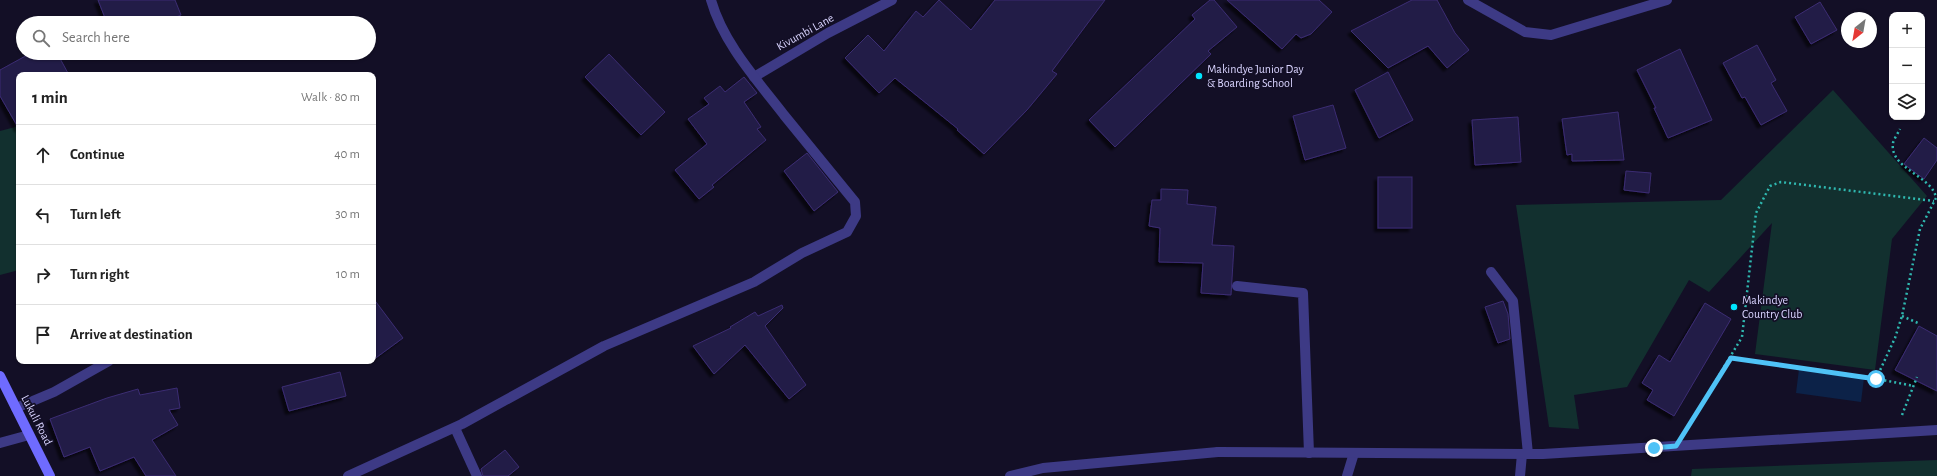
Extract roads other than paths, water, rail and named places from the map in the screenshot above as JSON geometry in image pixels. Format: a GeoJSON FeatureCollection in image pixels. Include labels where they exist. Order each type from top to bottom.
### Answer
{"type":"FeatureCollection","features":[{"type":"Feature","properties":{"kind":"street"},"geometry":{"type":"LineString","coordinates":[[348,476],[455,428],[604,346],[754,282],[802,253],[847,232],[856,216],[855,202],[754,77],[731,42],[714,10],[711,0]]}},
{"type":"Feature","properties":{"kind":"street","name":"Kivumbi Lane"},"geometry":{"type":"LineString","coordinates":[[754,77],[828,34],[892,0]]}},
{"type":"Feature","properties":{"kind":"street"},"geometry":{"type":"LineString","coordinates":[[1468,0],[1525,32],[1551,35],[1667,0]]}},
{"type":"Feature","properties":{"kind":"street"},"geometry":{"type":"LineString","coordinates":[[1491,272],[1513,301],[1525,454],[1520,476]]}},
{"type":"Feature","properties":{"kind":"street"},"geometry":{"type":"LineString","coordinates":[[1237,286],[1303,293],[1309,453]]}},
{"type":"Feature","properties":{"kind":"street"},"geometry":{"type":"LineString","coordinates":[[16,408],[54,392],[104,364]]}},
{"type":"Feature","properties":{"kind":"street","name":"Lukuli Road"},"geometry":{"type":"LineString","coordinates":[[0,376],[50,476]]}},
{"type":"Feature","properties":{"kind":"street"},"geometry":{"type":"LineString","coordinates":[[455,428],[478,476]]}},
{"type":"Feature","properties":{"kind":"street"},"geometry":{"type":"LineString","coordinates":[[1010,476],[1043,468],[1218,452],[1525,454],[1937,430]]}},
{"type":"Feature","properties":{"kind":"street"},"geometry":{"type":"LineString","coordinates":[[0,443],[29,435]]}},
{"type":"Feature","properties":{"kind":"street"},"geometry":{"type":"LineString","coordinates":[[1347,476],[1354,453]]}},
{"type":"Feature","properties":{"kind":"water"},"geometry":{"type":"Polygon","coordinates":[[[1799,369],[1864,378],[1861,402],[1796,393],[1799,369]]]}},
{"type":"Feature","properties":{"kind":"place","name":"Makindye Junior Day & Boarding School"},"geometry":{"type":"Point","coordinates":[1199,76]}},
{"type":"Feature","properties":{"kind":"place","name":"Makindye Country Club"},"geometry":{"type":"Point","coordinates":[1734,307]}}]}
